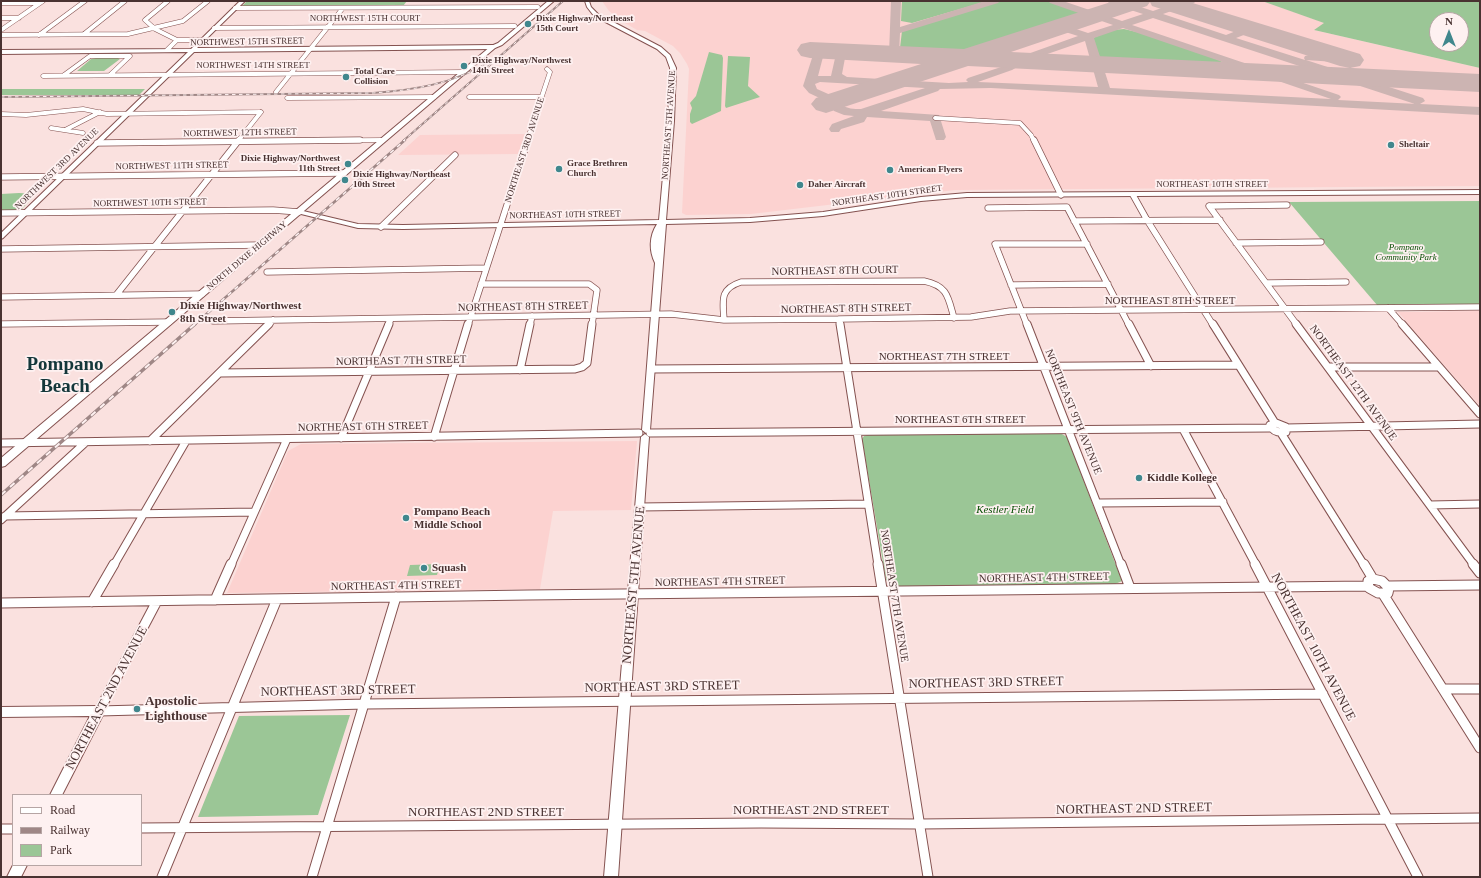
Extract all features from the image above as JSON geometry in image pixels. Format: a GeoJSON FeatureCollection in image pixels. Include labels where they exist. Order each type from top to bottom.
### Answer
{"type":"FeatureCollection","features":[{"type":"Feature","properties":{"kind":"main road","name":"NORTH DIXIE HIGHWAY"},"geometry":{"type":"LineString","coordinates":[[1,464],[464,72],[493,47],[494,44],[545,1]]}},
{"type":"Feature","properties":{"kind":"main road","name":"NORTH DIXIE HIGHWAY"},"geometry":{"type":"LineString","coordinates":[[493,47],[500,44],[551,1]]}},
{"type":"Feature","properties":{"kind":"street"},"geometry":{"type":"LineString","coordinates":[[39,35],[85,1]]}},
{"type":"Feature","properties":{"kind":"street"},"geometry":{"type":"LineString","coordinates":[[84,34],[125,1]]}},
{"type":"Feature","properties":{"kind":"street"},"geometry":{"type":"LineString","coordinates":[[168,1],[145,20],[155,29],[177,40],[202,40]]}},
{"type":"Feature","properties":{"kind":"street"},"geometry":{"type":"LineString","coordinates":[[1,35],[128,34],[155,29],[183,21],[208,1]]}},
{"type":"Feature","properties":{"kind":"street","name":"NORTHWEST 3RD AVENUE"},"geometry":{"type":"LineString","coordinates":[[1,237],[166,74],[243,1]]}},
{"type":"Feature","properties":{"kind":"street","name":"NORTHEAST 5TH AVENUE"},"geometry":{"type":"LineString","coordinates":[[587,1],[596,16],[659,48],[668,56],[673,68],[671,122],[662,222],[663,228],[645,433],[611,877]]}},
{"type":"Feature","properties":{"kind":"street"},"geometry":{"type":"LineString","coordinates":[[1,3],[42,2]]}},
{"type":"Feature","properties":{"kind":"street"},"geometry":{"type":"LineString","coordinates":[[1,30],[42,2]]}},
{"type":"Feature","properties":{"kind":"street"},"geometry":{"type":"LineString","coordinates":[[235,8],[538,6]]}},
{"type":"Feature","properties":{"kind":"street"},"geometry":{"type":"LineString","coordinates":[[276,92],[326,27],[343,8]]}},
{"type":"Feature","properties":{"kind":"street"},"geometry":{"type":"LineString","coordinates":[[1,18],[19,18]]}},
{"type":"Feature","properties":{"kind":"street","name":"NORTHWEST 15TH COURT"},"geometry":{"type":"LineString","coordinates":[[214,28],[515,26]]}},
{"type":"Feature","properties":{"kind":"street"},"geometry":{"type":"LineString","coordinates":[[167,50],[177,40]]}},
{"type":"Feature","properties":{"kind":"street","name":"NORTHWEST 15TH STREET"},"geometry":{"type":"LineString","coordinates":[[1,52],[493,47]]}},
{"type":"Feature","properties":{"kind":"street"},"geometry":{"type":"LineString","coordinates":[[64,75],[90,56],[130,56],[110,75]]}},
{"type":"Feature","properties":{"kind":"street","name":"NORTHEAST 3RD AVENUE"},"geometry":{"type":"LineString","coordinates":[[434,437],[470,318],[550,72],[547,69]]}},
{"type":"Feature","properties":{"kind":"street","name":"NORTHWEST 14TH STREET"},"geometry":{"type":"LineString","coordinates":[[43,76],[464,72]]}},
{"type":"Feature","properties":{"kind":"street"},"geometry":{"type":"LineString","coordinates":[[287,98],[434,97]]}},
{"type":"Feature","properties":{"kind":"street"},"geometry":{"type":"LineString","coordinates":[[469,97],[542,97]]}},
{"type":"Feature","properties":{"kind":"street","name":"NORTHWEST 3RD AVENUE"},"geometry":{"type":"LineString","coordinates":[[1,114],[31,114],[84,109],[102,114],[126,114]]}},
{"type":"Feature","properties":{"kind":"street","name":"NORTHWEST 3RD AVENUE"},"geometry":{"type":"LineString","coordinates":[[65,130],[99,112]]}},
{"type":"Feature","properties":{"kind":"street"},"geometry":{"type":"LineString","coordinates":[[117,294],[261,112],[126,114]]}},
{"type":"Feature","properties":{"kind":"street"},"geometry":{"type":"LineString","coordinates":[[935,118],[1020,123],[1031,135],[1061,195]]}},
{"type":"Feature","properties":{"kind":"street","name":"NORTHWEST 3RD AVENUE"},"geometry":{"type":"LineString","coordinates":[[51,128],[83,133]]}},
{"type":"Feature","properties":{"kind":"street","name":"NORTHWEST 12TH STREET"},"geometry":{"type":"LineString","coordinates":[[97,143],[383,140]]}},
{"type":"Feature","properties":{"kind":"street"},"geometry":{"type":"LineString","coordinates":[[381,227],[455,155]]}},
{"type":"Feature","properties":{"kind":"street","name":"NORTHWEST 11TH STREET"},"geometry":{"type":"LineString","coordinates":[[1,177],[212,173],[344,173]]}},
{"type":"Feature","properties":{"kind":"street","name":"NORTHEAST 10TH STREET"},"geometry":{"type":"LineString","coordinates":[[299,212],[358,226],[501,225],[786,218],[952,196],[1480,192]]}},
{"type":"Feature","properties":{"kind":"street"},"geometry":{"type":"LineString","coordinates":[[1130,195],[1134,205],[1142,211],[1204,310],[1273,425],[1281,424],[1374,579]]}},
{"type":"Feature","properties":{"kind":"street","name":"NORTHEAST 12TH AVENUE"},"geometry":{"type":"LineString","coordinates":[[1288,205],[1209,206],[1480,573]]}},
{"type":"Feature","properties":{"kind":"street"},"geometry":{"type":"LineString","coordinates":[[988,208],[1067,207],[1151,366]]}},
{"type":"Feature","properties":{"kind":"street","name":"NORTHWEST 10TH STREET"},"geometry":{"type":"LineString","coordinates":[[1,213],[183,210],[273,210],[299,212]]}},
{"type":"Feature","properties":{"kind":"street"},"geometry":{"type":"LineString","coordinates":[[1074,221],[1220,220]]}},
{"type":"Feature","properties":{"kind":"street"},"geometry":{"type":"LineString","coordinates":[[1236,243],[1321,242]]}},
{"type":"Feature","properties":{"kind":"street","name":"NORTHEAST 9TH AVENUE"},"geometry":{"type":"LineString","coordinates":[[1087,244],[995,244],[1098,502],[1130,588]]}},
{"type":"Feature","properties":{"kind":"street"},"geometry":{"type":"LineString","coordinates":[[1,249],[155,246],[259,246]]}},
{"type":"Feature","properties":{"kind":"street"},"geometry":{"type":"LineString","coordinates":[[268,272],[486,268]]}},
{"type":"Feature","properties":{"kind":"street","name":"NORTHEAST 8TH COURT"},"geometry":{"type":"LineString","coordinates":[[724,320],[725,289],[732,284],[740,282],[924,280],[942,285],[945,289],[954,318]]}},
{"type":"Feature","properties":{"kind":"street"},"geometry":{"type":"LineString","coordinates":[[1267,283],[1346,282]]}},
{"type":"Feature","properties":{"kind":"street"},"geometry":{"type":"LineString","coordinates":[[481,284],[589,284],[597,290],[594,316]]}},
{"type":"Feature","properties":{"kind":"street"},"geometry":{"type":"LineString","coordinates":[[1011,285],[1108,284]]}},
{"type":"Feature","properties":{"kind":"street"},"geometry":{"type":"LineString","coordinates":[[1,297],[117,294],[202,294]]}},
{"type":"Feature","properties":{"kind":"street","name":"NORTHEAST 8TH STREET"},"geometry":{"type":"LineString","coordinates":[[212,321],[655,314],[724,320],[954,318],[1021,311],[1286,310],[1480,307]]}},
{"type":"Feature","properties":{"kind":"street"},"geometry":{"type":"LineString","coordinates":[[1388,308],[1480,414]]}},
{"type":"Feature","properties":{"kind":"street"},"geometry":{"type":"LineString","coordinates":[[520,370],[532,316]]}},
{"type":"Feature","properties":{"kind":"street","name":"NORTHEAST 7TH STREET"},"geometry":{"type":"LineString","coordinates":[[220,373],[575,369],[582,367],[587,362],[594,316]]}},
{"type":"Feature","properties":{"kind":"street"},"geometry":{"type":"LineString","coordinates":[[341,438],[391,319]]}},
{"type":"Feature","properties":{"kind":"street","name":"NORTHEAST 7TH AVENUE"},"geometry":{"type":"LineString","coordinates":[[839,319],[928,877]]}},
{"type":"Feature","properties":{"kind":"street"},"geometry":{"type":"LineString","coordinates":[[150,441],[273,320]]}},
{"type":"Feature","properties":{"kind":"street"},"geometry":{"type":"LineString","coordinates":[[1,324],[169,322]]}},
{"type":"Feature","properties":{"kind":"street","name":"NORTHEAST 7TH STREET"},"geometry":{"type":"LineString","coordinates":[[651,369],[1238,365]]}},
{"type":"Feature","properties":{"kind":"street"},"geometry":{"type":"LineString","coordinates":[[1328,367],[1439,366]]}},
{"type":"Feature","properties":{"kind":"street"},"geometry":{"type":"LineString","coordinates":[[1284,430],[1372,426],[1480,424]]}},
{"type":"Feature","properties":{"kind":"street","name":"NORTHEAST 6TH STREET"},"geometry":{"type":"LineString","coordinates":[[1,442],[186,441],[645,433],[1183,429],[1273,425]]}},
{"type":"Feature","properties":{"kind":"street","name":"NORTHEAST 10TH AVENUE"},"geometry":{"type":"LineString","coordinates":[[1183,429],[1223,502],[1418,877]]}},
{"type":"Feature","properties":{"kind":"street"},"geometry":{"type":"LineString","coordinates":[[215,600],[287,439]]}},
{"type":"Feature","properties":{"kind":"street"},"geometry":{"type":"LineString","coordinates":[[92,602],[186,441]]}},
{"type":"Feature","properties":{"kind":"street"},"geometry":{"type":"LineString","coordinates":[[3,518],[86,442]]}},
{"type":"Feature","properties":{"kind":"street"},"geometry":{"type":"LineString","coordinates":[[1098,502],[1223,502]]}},
{"type":"Feature","properties":{"kind":"street"},"geometry":{"type":"LineString","coordinates":[[640,507],[868,504]]}},
{"type":"Feature","properties":{"kind":"street"},"geometry":{"type":"LineString","coordinates":[[1430,505],[1480,504]]}},
{"type":"Feature","properties":{"kind":"street"},"geometry":{"type":"LineString","coordinates":[[3,518],[254,512]]}},
{"type":"Feature","properties":{"kind":"street"},"geometry":{"type":"LineString","coordinates":[[1480,585],[1385,590],[1375,592],[1368,586],[1368,582],[1374,579],[1382,581],[1385,590],[1443,689],[1480,748]]}},
{"type":"Feature","properties":{"kind":"street","name":"NORTHEAST 4TH STREET"},"geometry":{"type":"LineString","coordinates":[[1,603],[1368,586]]}},
{"type":"Feature","properties":{"kind":"street"},"geometry":{"type":"LineString","coordinates":[[312,877],[396,597]]}},
{"type":"Feature","properties":{"kind":"street"},"geometry":{"type":"LineString","coordinates":[[162,877],[277,599]]}},
{"type":"Feature","properties":{"kind":"street","name":"NORTHEAST 2ND AVENUE"},"geometry":{"type":"LineString","coordinates":[[57,794],[157,601]]}},
{"type":"Feature","properties":{"kind":"street"},"geometry":{"type":"LineString","coordinates":[[1443,689],[1480,689]]}},
{"type":"Feature","properties":{"kind":"street","name":"NORTHEAST 3RD STREET"},"geometry":{"type":"LineString","coordinates":[[1,712],[365,704],[1323,694]]}},
{"type":"Feature","properties":{"kind":"street","name":"NORTHEAST 2ND STREET"},"geometry":{"type":"LineString","coordinates":[[142,828],[761,823],[920,824],[1480,818]]}},
{"type":"Feature","properties":{"kind":"street"},"geometry":{"type":"LineString","coordinates":[[1,829],[12,829]]}},
{"type":"Feature","properties":{"kind":"street"},"geometry":{"type":"LineString","coordinates":[[14,877],[20,866]]}},
{"type":"Feature","properties":{"kind":"shaded area"},"geometry":{"type":"Polygon","coordinates":[[[602,1],[1262,1],[1325,23],[1314,30],[1480,68],[1480,186],[955,190],[751,214],[686,215],[682,213],[689,69],[680,53],[673,46],[645,31],[637,30],[625,23],[609,11],[602,1]]]}},
{"type":"Feature","properties":{"kind":"shaded area"},"geometry":{"type":"Polygon","coordinates":[[[526,134],[518,154],[398,155],[420,135],[526,134]]]}},
{"type":"Feature","properties":{"kind":"shaded area"},"geometry":{"type":"Polygon","coordinates":[[[1480,311],[1480,406],[1398,312],[1480,311]]]}},
{"type":"Feature","properties":{"kind":"shaded area","name":"Pompano Beach Middle School"},"geometry":{"type":"Polygon","coordinates":[[[637,441],[631,510],[553,511],[540,589],[227,593],[288,451],[301,444],[637,441]]]}},
{"type":"Feature","properties":{"kind":"green space"},"geometry":{"type":"Polygon","coordinates":[[[247,1],[407,1],[403,6],[242,6],[247,1]]]}},
{"type":"Feature","properties":{"kind":"green space"},"geometry":{"type":"Polygon","coordinates":[[[902,1],[988,1],[912,23],[901,21],[902,1]]]}},
{"type":"Feature","properties":{"kind":"green space"},"geometry":{"type":"Polygon","coordinates":[[[1001,1],[1047,1],[1078,11],[1079,13],[955,54],[908,51],[900,48],[902,31],[1001,1]]]}},
{"type":"Feature","properties":{"kind":"green space"},"geometry":{"type":"Polygon","coordinates":[[[1262,1],[1480,1],[1480,68],[1314,30],[1324,23],[1262,1]]]}},
{"type":"Feature","properties":{"kind":"green space"},"geometry":{"type":"Polygon","coordinates":[[[1124,29],[1178,44],[1229,65],[1227,67],[1108,61],[1100,58],[1093,38],[1112,30],[1124,29]]]}},
{"type":"Feature","properties":{"kind":"green space"},"geometry":{"type":"Polygon","coordinates":[[[709,52],[722,55],[723,58],[721,111],[692,124],[690,122],[692,108],[690,103],[696,96],[709,52]]]}},
{"type":"Feature","properties":{"kind":"green space"},"geometry":{"type":"Polygon","coordinates":[[[728,56],[750,57],[748,86],[760,97],[726,108],[725,106],[728,56]]]}},
{"type":"Feature","properties":{"kind":"green space"},"geometry":{"type":"Polygon","coordinates":[[[91,59],[120,59],[104,71],[77,71],[91,59]]]}},
{"type":"Feature","properties":{"kind":"green space"},"geometry":{"type":"Polygon","coordinates":[[[1,89],[145,89],[139,95],[1,95],[1,89]]]}},
{"type":"Feature","properties":{"kind":"green space"},"geometry":{"type":"Polygon","coordinates":[[[1,194],[36,194],[21,210],[1,210],[1,194]]]}},
{"type":"Feature","properties":{"kind":"green space","name":"Pompano Community Park"},"geometry":{"type":"Polygon","coordinates":[[[1480,201],[1480,304],[1377,305],[1289,202],[1480,201]]]}},
{"type":"Feature","properties":{"kind":"green space","name":"Kestler Field"},"geometry":{"type":"Polygon","coordinates":[[[1060,433],[1067,437],[1122,581],[1113,585],[907,588],[894,586],[886,580],[862,439],[864,436],[870,434],[1060,433]]]}},
{"type":"Feature","properties":{"kind":"green space","name":"Squash"},"geometry":{"type":"Polygon","coordinates":[[[440,564],[437,575],[407,576],[410,565],[440,564]]]}},
{"type":"Feature","properties":{"kind":"green space"},"geometry":{"type":"Polygon","coordinates":[[[350,715],[318,815],[198,817],[239,716],[350,715]]]}},
{"type":"Feature","properties":{"kind":"taxiway"},"geometry":{"type":"LineString","coordinates":[[895,32],[896,1]]}},
{"type":"Feature","properties":{"kind":"taxiway"},"geometry":{"type":"LineString","coordinates":[[895,32],[995,1]]}},
{"type":"Feature","properties":{"kind":"taxiway"},"geometry":{"type":"LineString","coordinates":[[1053,1],[1123,25]]}},
{"type":"Feature","properties":{"kind":"taxiway"},"geometry":{"type":"LineString","coordinates":[[1112,1],[1153,14]]}},
{"type":"Feature","properties":{"kind":"taxiway"},"geometry":{"type":"LineString","coordinates":[[1153,14],[1191,1]]}},
{"type":"Feature","properties":{"kind":"taxiway"},"geometry":{"type":"LineString","coordinates":[[1123,25],[1153,14]]}},
{"type":"Feature","properties":{"kind":"taxiway"},"geometry":{"type":"LineString","coordinates":[[1153,14],[1419,101]]}},
{"type":"Feature","properties":{"kind":"taxiway"},"geometry":{"type":"LineString","coordinates":[[1087,37],[1123,25]]}},
{"type":"Feature","properties":{"kind":"taxiway"},"geometry":{"type":"LineString","coordinates":[[1123,25],[1335,97]]}},
{"type":"Feature","properties":{"kind":"taxiway"},"geometry":{"type":"LineString","coordinates":[[1060,27],[1087,37]]}},
{"type":"Feature","properties":{"kind":"taxiway"},"geometry":{"type":"LineString","coordinates":[[1226,38],[1250,29]]}},
{"type":"Feature","properties":{"kind":"taxiway"},"geometry":{"type":"LineString","coordinates":[[894,54],[895,32]]}},
{"type":"Feature","properties":{"kind":"taxiway"},"geometry":{"type":"LineString","coordinates":[[972,80],[1008,68],[1026,58],[1087,37]]}},
{"type":"Feature","properties":{"kind":"taxiway"},"geometry":{"type":"LineString","coordinates":[[1087,37],[1089,38],[1105,91]]}},
{"type":"Feature","properties":{"kind":"taxiway"},"geometry":{"type":"LineString","coordinates":[[835,101],[813,91],[809,86],[818,55],[837,51]]}},
{"type":"Feature","properties":{"kind":"taxiway"},"geometry":{"type":"LineString","coordinates":[[846,80],[839,78],[836,75],[840,56],[851,52]]}},
{"type":"Feature","properties":{"kind":"taxiway"},"geometry":{"type":"LineString","coordinates":[[1309,58],[1350,60]]}},
{"type":"Feature","properties":{"kind":"taxiway"},"geometry":{"type":"LineString","coordinates":[[810,83],[813,80],[820,79],[846,80]]}},
{"type":"Feature","properties":{"kind":"taxiway"},"geometry":{"type":"LineString","coordinates":[[846,80],[949,86],[991,85],[1480,111]]}},
{"type":"Feature","properties":{"kind":"taxiway"},"geometry":{"type":"LineString","coordinates":[[1472,83],[1480,84]]}},
{"type":"Feature","properties":{"kind":"taxiway"},"geometry":{"type":"LineString","coordinates":[[840,99],[835,104],[838,108],[848,112],[862,113],[934,89]]}},
{"type":"Feature","properties":{"kind":"taxiway"},"geometry":{"type":"LineString","coordinates":[[835,129],[836,127],[860,119],[859,113],[935,118],[940,137]]}},
{"type":"Feature","properties":{"kind":"runway"},"geometry":{"type":"LineString","coordinates":[[966,58],[1138,1]]}},
{"type":"Feature","properties":{"kind":"runway"},"geometry":{"type":"LineString","coordinates":[[1161,1],[1350,60]]}},
{"type":"Feature","properties":{"kind":"runway"},"geometry":{"type":"LineString","coordinates":[[810,50],[966,58]]}},
{"type":"Feature","properties":{"kind":"runway"},"geometry":{"type":"LineString","coordinates":[[826,104],[966,58]]}},
{"type":"Feature","properties":{"kind":"runway"},"geometry":{"type":"LineString","coordinates":[[966,58],[1480,83]]}},
{"type":"Feature","properties":{"kind":"railway"},"geometry":{"type":"LineString","coordinates":[[403,141],[563,1]]}},
{"type":"Feature","properties":{"kind":"railway"},"geometry":{"type":"LineString","coordinates":[[1,97],[373,93],[433,85],[461,76],[489,62]]}},
{"type":"Feature","properties":{"kind":"railway"},"geometry":{"type":"LineString","coordinates":[[194,325],[405,140]]}},
{"type":"Feature","properties":{"kind":"railway"},"geometry":{"type":"LineString","coordinates":[[1,495],[195,324]]}},
{"type":"Feature","properties":{"kind":"place","name":"Dixie Highway/Northeast 15th Court"},"geometry":{"type":"Point","coordinates":[528,24]}},
{"type":"Feature","properties":{"kind":"place","name":"Dixie Highway/Northwest 14th Street"},"geometry":{"type":"Point","coordinates":[464,66]}},
{"type":"Feature","properties":{"kind":"place","name":"Total Care Collision"},"geometry":{"type":"Point","coordinates":[346,77]}},
{"type":"Feature","properties":{"kind":"place","name":"Sheltair"},"geometry":{"type":"Point","coordinates":[1391,145]}},
{"type":"Feature","properties":{"kind":"place","name":"Dixie Highway/Northwest 11th Street"},"geometry":{"type":"Point","coordinates":[348,164]}},
{"type":"Feature","properties":{"kind":"place","name":"Grace Brethren Church"},"geometry":{"type":"Point","coordinates":[559,169]}},
{"type":"Feature","properties":{"kind":"place","name":"American Flyers"},"geometry":{"type":"Point","coordinates":[890,170]}},
{"type":"Feature","properties":{"kind":"place","name":"Dixie Highway/Northeast 10th Street"},"geometry":{"type":"Point","coordinates":[345,180]}},
{"type":"Feature","properties":{"kind":"place","name":"Daher Aircraft"},"geometry":{"type":"Point","coordinates":[800,185]}},
{"type":"Feature","properties":{"kind":"place","name":"Dixie Highway/Northwest 8th Street"},"geometry":{"type":"Point","coordinates":[172,312]}},
{"type":"Feature","properties":{"kind":"place","name":"Kiddle Kollege"},"geometry":{"type":"Point","coordinates":[1139,478]}},
{"type":"Feature","properties":{"kind":"place","name":"Pompano Beach Middle School"},"geometry":{"type":"Point","coordinates":[406,518]}},
{"type":"Feature","properties":{"kind":"place","name":"Squash"},"geometry":{"type":"Point","coordinates":[424,568]}},
{"type":"Feature","properties":{"kind":"place","name":"Apostolic Lighthouse"},"geometry":{"type":"Point","coordinates":[137,709]}},
{"type":"Feature","properties":{"kind":"district","name":"Pompano Beach"},"geometry":{"type":"Point","coordinates":[65,376]}}]}
